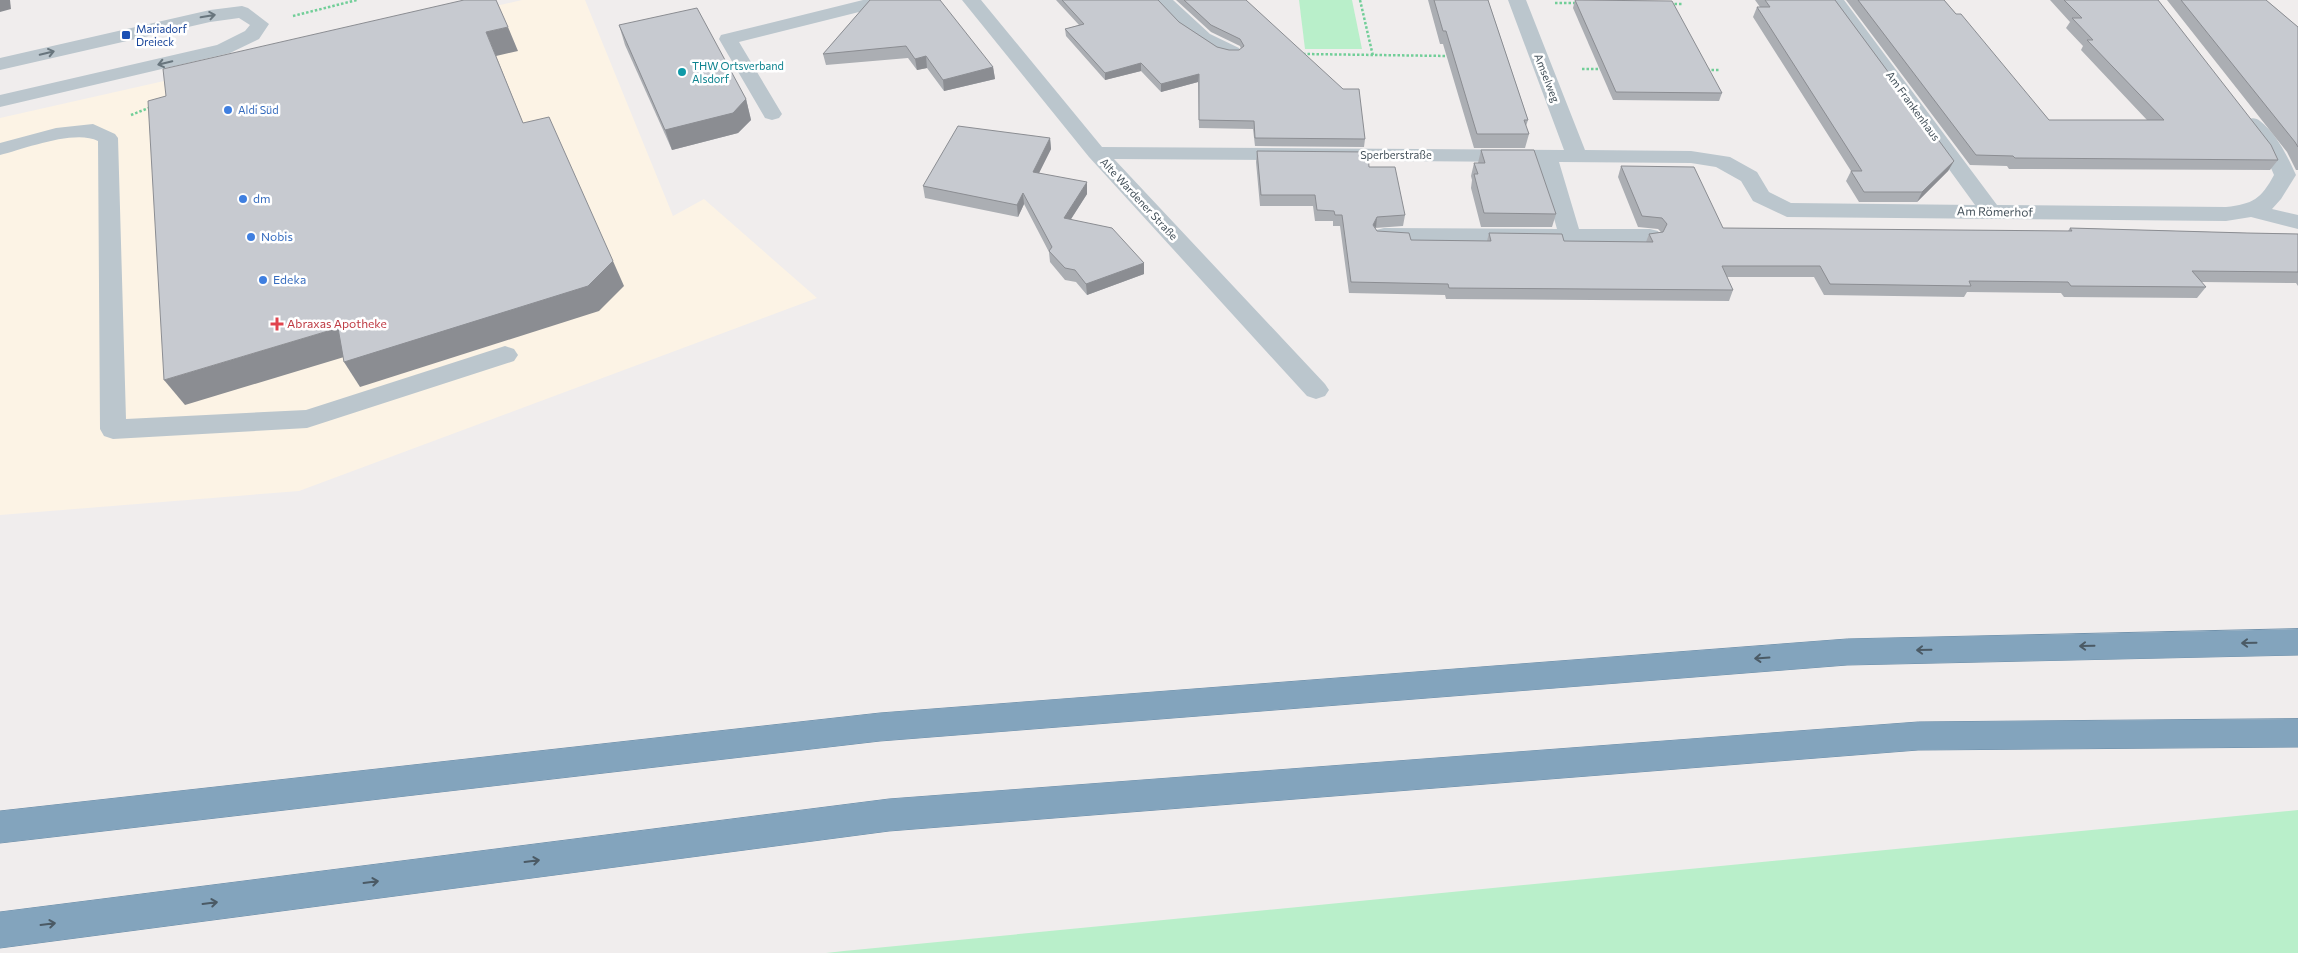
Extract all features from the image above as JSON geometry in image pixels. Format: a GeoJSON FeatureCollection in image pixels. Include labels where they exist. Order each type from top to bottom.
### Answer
{"type":"FeatureCollection","features":[{"type":"Feature","properties":{"kind":"highway"},"geometry":{"type":"LineString","coordinates":[[0,828],[889,726],[1847,652],[2298,642]]}},
{"type":"Feature","properties":{"kind":"highway"},"geometry":{"type":"LineString","coordinates":[[0,930],[889,815],[1918,736],[2298,733]]}},
{"type":"Feature","properties":{"kind":"street"},"geometry":{"type":"LineString","coordinates":[[772,114],[728,39],[885,0]]}},
{"type":"Feature","properties":{"kind":"street","name":"Alte Wardener Straße"},"geometry":{"type":"LineString","coordinates":[[971,0],[1096,153],[1316,390]]}},
{"type":"Feature","properties":{"kind":"street"},"geometry":{"type":"LineString","coordinates":[[1163,0],[1203,38],[1232,52]]}},
{"type":"Feature","properties":{"kind":"street","name":"Am Frankenhaus"},"geometry":{"type":"LineString","coordinates":[[1835,0],[1991,212]]}},
{"type":"Feature","properties":{"kind":"street","name":"Amselweg"},"geometry":{"type":"LineString","coordinates":[[1518,1],[1577,156]]}},
{"type":"Feature","properties":{"kind":"street"},"geometry":{"type":"LineString","coordinates":[[0,64],[210,16],[242,12],[260,24],[252,34],[223,49],[0,101]]}},
{"type":"Feature","properties":{"kind":"street"},"geometry":{"type":"LineString","coordinates":[[2240,108],[2275,153],[2285,175],[2276,194],[2256,210]]}},
{"type":"Feature","properties":{"kind":"street"},"geometry":{"type":"LineString","coordinates":[[0,149],[56,134],[93,130],[108,138],[113,429],[307,420],[504,355]]}},
{"type":"Feature","properties":{"kind":"street","name":"Sperberstraße"},"geometry":{"type":"LineString","coordinates":[[1096,153],[1691,157],[1722,162],[1749,177]]}},
{"type":"Feature","properties":{"kind":"street"},"geometry":{"type":"LineString","coordinates":[[1546,155],[1570,236]]}},
{"type":"Feature","properties":{"kind":"street","name":"Am Römerhof"},"geometry":{"type":"LineString","coordinates":[[1749,177],[1761,196],[1787,210],[2226,214],[2256,210],[2298,222]]}},
{"type":"Feature","properties":{"kind":"street"},"geometry":{"type":"LineString","coordinates":[[1384,235],[1650,236]]}},
{"type":"Feature","properties":{"kind":"path"},"geometry":{"type":"LineString","coordinates":[[260,24],[357,0]]}},
{"type":"Feature","properties":{"kind":"path"},"geometry":{"type":"LineString","coordinates":[[1360,0],[1373,56]]}},
{"type":"Feature","properties":{"kind":"path"},"geometry":{"type":"LineString","coordinates":[[1518,1],[1586,3]]}},
{"type":"Feature","properties":{"kind":"path"},"geometry":{"type":"LineString","coordinates":[[1663,4],[1682,4]]}},
{"type":"Feature","properties":{"kind":"path"},"geometry":{"type":"LineString","coordinates":[[1300,54],[1451,56]]}},
{"type":"Feature","properties":{"kind":"path"},"geometry":{"type":"LineString","coordinates":[[1543,69],[1612,69]]}},
{"type":"Feature","properties":{"kind":"path"},"geometry":{"type":"LineString","coordinates":[[1700,70],[1719,70]]}},
{"type":"Feature","properties":{"kind":"shaded area"},"geometry":{"type":"Polygon","coordinates":[[[522,0],[585,0],[673,216],[704,199],[817,298],[299,491],[0,515],[0,118],[522,0]]]}},
{"type":"Feature","properties":{"kind":"green space"},"geometry":{"type":"Polygon","coordinates":[[[1299,0],[1352,0],[1362,49],[1305,49],[1299,0]]]}},
{"type":"Feature","properties":{"kind":"green space"},"geometry":{"type":"Polygon","coordinates":[[[2298,810],[2298,953],[826,953],[844,951],[2298,810]]]}},
{"type":"Feature","properties":{"kind":"building"},"geometry":{"type":"Polygon","coordinates":[[[464,0],[496,0],[508,27],[486,32],[523,123],[549,117],[613,261],[588,286],[344,362],[338,328],[164,380],[148,101],[166,96],[163,69],[464,0]]]}},
{"type":"Feature","properties":{"kind":"building"},"geometry":{"type":"Polygon","coordinates":[[[870,0],[940,0],[993,67],[943,80],[926,56],[915,59],[906,46],[823,54],[870,0]]]}},
{"type":"Feature","properties":{"kind":"building"},"geometry":{"type":"Polygon","coordinates":[[[1062,0],[1158,0],[1179,22],[1217,47],[1239,50],[1244,46],[1240,39],[1211,25],[1184,0],[1246,0],[1343,89],[1359,89],[1365,139],[1255,138],[1254,121],[1199,120],[1199,74],[1161,84],[1141,63],[1105,73],[1065,29],[1084,24],[1062,0]]]}},
{"type":"Feature","properties":{"kind":"building"},"geometry":{"type":"Polygon","coordinates":[[[1434,0],[1488,0],[1528,120],[1524,120],[1529,134],[1477,134],[1446,31],[1443,31],[1434,0]]]}},
{"type":"Feature","properties":{"kind":"building"},"geometry":{"type":"Polygon","coordinates":[[[1575,0],[1672,1],[1722,93],[1616,92],[1575,0]]]}},
{"type":"Feature","properties":{"kind":"building"},"geometry":{"type":"Polygon","coordinates":[[[1765,0],[1835,0],[1954,161],[1922,192],[1864,192],[1851,171],[1862,171],[1757,7],[1770,7],[1765,0]]]}},
{"type":"Feature","properties":{"kind":"building"},"geometry":{"type":"Polygon","coordinates":[[[1858,0],[1944,0],[1956,14],[1961,14],[2049,120],[2164,120],[2087,40],[2093,40],[2072,18],[2082,18],[2064,0],[2158,0],[2271,145],[2278,160],[2015,158],[2013,156],[1976,155],[1858,0]]]}},
{"type":"Feature","properties":{"kind":"building"},"geometry":{"type":"Polygon","coordinates":[[[2181,0],[2266,0],[2298,27],[2298,147],[2295,142],[2181,0]]]}},
{"type":"Feature","properties":{"kind":"building","name":"THW Ortsverband Alsdorf"},"geometry":{"type":"Polygon","coordinates":[[[697,8],[746,99],[733,113],[665,130],[619,25],[697,8]]]}},
{"type":"Feature","properties":{"kind":"building"},"geometry":{"type":"Polygon","coordinates":[[[958,126],[1050,138],[1033,172],[1087,182],[1064,218],[1112,228],[1144,263],[1086,284],[1075,270],[1065,268],[1049,251],[1052,247],[1023,193],[1017,205],[923,186],[958,126]]]}},
{"type":"Feature","properties":{"kind":"building"},"geometry":{"type":"Polygon","coordinates":[[[1481,150],[1534,150],[1556,214],[1484,213],[1474,174],[1478,174],[1474,163],[1485,163],[1481,150]]]}},
{"type":"Feature","properties":{"kind":"building"},"geometry":{"type":"Polygon","coordinates":[[[1257,151],[1368,152],[1369,167],[1395,167],[1405,215],[1377,217],[1373,225],[1377,231],[1409,233],[1411,240],[1491,241],[1489,233],[1562,234],[1564,241],[1653,242],[1649,234],[1663,232],[1667,224],[1662,218],[1642,216],[1621,166],[1694,167],[1723,228],[2072,231],[2070,228],[2298,234],[2298,272],[2192,271],[2206,287],[2071,286],[2068,282],[1969,281],[1971,286],[1830,284],[1820,266],[1722,266],[1733,290],[1449,288],[1448,284],[1351,282],[1342,215],[1335,215],[1334,211],[1317,210],[1315,195],[1261,195],[1257,151]]]}},
{"type":"Feature","properties":{"kind":"place","name":"Mariadorf Dreieck"},"geometry":{"type":"Point","coordinates":[126,35]}},
{"type":"Feature","properties":{"kind":"place","name":"THW Ortsverband Alsdorf"},"geometry":{"type":"Point","coordinates":[682,72]}},
{"type":"Feature","properties":{"kind":"place","name":"Aldi Süd"},"geometry":{"type":"Point","coordinates":[228,110]}},
{"type":"Feature","properties":{"kind":"place","name":"dm"},"geometry":{"type":"Point","coordinates":[243,199]}},
{"type":"Feature","properties":{"kind":"place","name":"Nobis"},"geometry":{"type":"Point","coordinates":[251,237]}},
{"type":"Feature","properties":{"kind":"place","name":"Edeka"},"geometry":{"type":"Point","coordinates":[263,280]}},
{"type":"Feature","properties":{"kind":"place","name":"Abraxas Apotheke"},"geometry":{"type":"Point","coordinates":[277,324]}}]}
